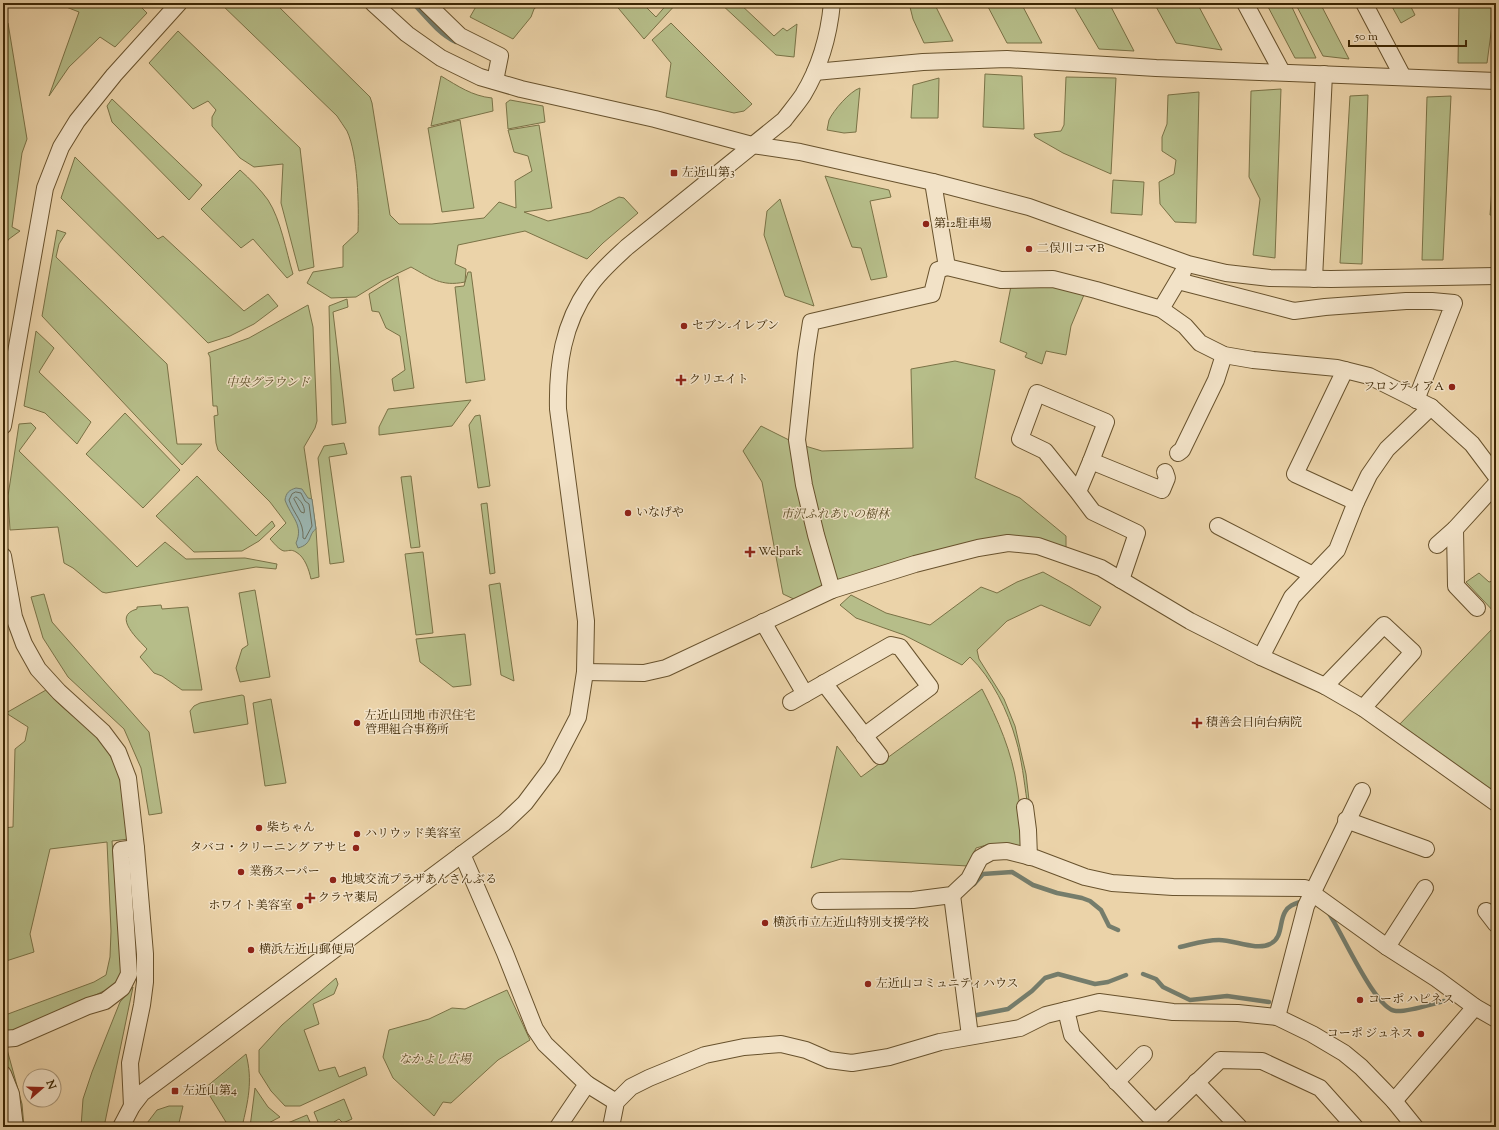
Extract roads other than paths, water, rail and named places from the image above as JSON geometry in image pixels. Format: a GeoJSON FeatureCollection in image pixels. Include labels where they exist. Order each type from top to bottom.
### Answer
{"type":"FeatureCollection","features":[{"type":"Feature","properties":{"kind":"street"},"geometry":{"type":"LineString","coordinates":[[3,426],[43,195],[61,147],[77,121],[114,75],[179,3]]}},
{"type":"Feature","properties":{"kind":"street"},"geometry":{"type":"LineString","coordinates":[[372,3],[407,34],[441,58],[480,77],[520,89],[655,119],[752,145],[800,152],[933,182],[1029,207],[1188,264],[1226,273],[1270,278],[1389,279],[1496,276]]}},
{"type":"Feature","properties":{"kind":"street"},"geometry":{"type":"LineString","coordinates":[[426,3],[460,36],[500,56],[495,81]]}},
{"type":"Feature","properties":{"kind":"street"},"geometry":{"type":"LineString","coordinates":[[121,1127],[132,1106],[147,1090],[504,823],[520,808],[540,785],[552,768],[578,716],[585,672],[586,621],[558,409],[560,362],[565,336],[576,310],[589,286],[608,265],[627,247],[784,120],[802,96],[815,72],[824,48],[831,21],[832,3]]}},
{"type":"Feature","properties":{"kind":"street"},"geometry":{"type":"LineString","coordinates":[[1245,3],[1282,72]]}},
{"type":"Feature","properties":{"kind":"street"},"geometry":{"type":"LineString","coordinates":[[1364,3],[1395,65],[1403,77]]}},
{"type":"Feature","properties":{"kind":"street"},"geometry":{"type":"LineString","coordinates":[[815,72],[923,62],[1007,59],[1149,67],[1496,81]]}},
{"type":"Feature","properties":{"kind":"street"},"geometry":{"type":"LineString","coordinates":[[1314,279],[1324,74]]}},
{"type":"Feature","properties":{"kind":"street"},"geometry":{"type":"LineString","coordinates":[[933,182],[948,266]]}},
{"type":"Feature","properties":{"kind":"street"},"geometry":{"type":"LineString","coordinates":[[1161,309],[1188,264]]}},
{"type":"Feature","properties":{"kind":"street"},"geometry":{"type":"LineString","coordinates":[[832,590],[809,506],[797,440],[811,322],[932,294],[938,270],[948,266],[1001,280],[1053,279],[1161,309],[1185,326],[1200,343],[1224,356],[1345,370],[1368,376],[1431,407],[1472,444],[1496,476]]}},
{"type":"Feature","properties":{"kind":"street"},"geometry":{"type":"LineString","coordinates":[[1178,281],[1294,311],[1325,307],[1406,301],[1454,303],[1416,400]]}},
{"type":"Feature","properties":{"kind":"street"},"geometry":{"type":"LineString","coordinates":[[1178,453],[1182,450],[1213,387],[1224,356]]}},
{"type":"Feature","properties":{"kind":"street"},"geometry":{"type":"LineString","coordinates":[[1345,370],[1295,474],[1356,502]]}},
{"type":"Feature","properties":{"kind":"street"},"geometry":{"type":"LineString","coordinates":[[1078,492],[1106,422],[1037,393],[1020,439],[1045,451],[1093,512],[1137,533],[1121,580]]}},
{"type":"Feature","properties":{"kind":"street"},"geometry":{"type":"LineString","coordinates":[[1261,657],[1292,597],[1337,550],[1356,502],[1369,475],[1387,449],[1431,407]]}},
{"type":"Feature","properties":{"kind":"street"},"geometry":{"type":"LineString","coordinates":[[1091,462],[1162,490],[1167,478],[1165,472]]}},
{"type":"Feature","properties":{"kind":"street"},"geometry":{"type":"LineString","coordinates":[[1438,545],[1455,529],[1496,484]]}},
{"type":"Feature","properties":{"kind":"street"},"geometry":{"type":"LineString","coordinates":[[1218,526],[1313,575]]}},
{"type":"Feature","properties":{"kind":"street"},"geometry":{"type":"LineString","coordinates":[[1455,529],[1456,586],[1477,608]]}},
{"type":"Feature","properties":{"kind":"street"},"geometry":{"type":"LineString","coordinates":[[585,672],[644,673],[666,668],[832,590],[915,564],[978,548],[1008,543],[1038,546],[1101,568],[1190,621],[1261,657],[1325,686],[1363,708],[1496,803]]}},
{"type":"Feature","properties":{"kind":"street"},"geometry":{"type":"LineString","coordinates":[[3,556],[14,617],[24,644],[38,669],[59,692],[103,732],[118,752],[128,778],[136,848],[145,954],[145,982],[142,1005],[130,1063],[132,1106]]}},
{"type":"Feature","properties":{"kind":"street"},"geometry":{"type":"LineString","coordinates":[[763,622],[805,694]]}},
{"type":"Feature","properties":{"kind":"street"},"geometry":{"type":"LineString","coordinates":[[1325,686],[1384,625],[1413,652],[1363,708]]}},
{"type":"Feature","properties":{"kind":"street"},"geometry":{"type":"LineString","coordinates":[[791,702],[891,645],[900,647],[930,686],[864,736]]}},
{"type":"Feature","properties":{"kind":"street"},"geometry":{"type":"LineString","coordinates":[[824,683],[880,756]]}},
{"type":"Feature","properties":{"kind":"street"},"geometry":{"type":"LineString","coordinates":[[1277,1018],[1306,906],[1346,820],[1362,791]]}},
{"type":"Feature","properties":{"kind":"street"},"geometry":{"type":"LineString","coordinates":[[1025,807],[1029,857]]}},
{"type":"Feature","properties":{"kind":"street"},"geometry":{"type":"LineString","coordinates":[[1346,820],[1426,849]]}},
{"type":"Feature","properties":{"kind":"street"},"geometry":{"type":"LineString","coordinates":[[3,1039],[15,1038],[88,1006],[105,1001],[122,988],[129,974],[121,850],[136,848]]}},
{"type":"Feature","properties":{"kind":"street"},"geometry":{"type":"LineString","coordinates":[[820,901],[913,900],[952,895],[969,879],[980,858],[991,852],[1007,851],[1029,857],[1085,877],[1112,883],[1180,887],[1305,888],[1387,947],[1437,979],[1475,1007],[1496,1019]]}},
{"type":"Feature","properties":{"kind":"street"},"geometry":{"type":"LineString","coordinates":[[462,854],[505,953],[535,1029],[545,1044],[587,1084],[616,1102]]}},
{"type":"Feature","properties":{"kind":"street"},"geometry":{"type":"LineString","coordinates":[[1387,947],[1425,888]]}},
{"type":"Feature","properties":{"kind":"street"},"geometry":{"type":"LineString","coordinates":[[952,895],[970,1036]]}},
{"type":"Feature","properties":{"kind":"street"},"geometry":{"type":"LineString","coordinates":[[1486,911],[1496,924]]}},
{"type":"Feature","properties":{"kind":"street"},"geometry":{"type":"LineString","coordinates":[[611,1127],[616,1102],[631,1087],[705,1055],[744,1047],[781,1044],[806,1050],[829,1060],[847,1063],[889,1057],[940,1042],[1020,1028],[1046,1015],[1099,1002],[1174,1012],[1238,1013],[1277,1018],[1312,1034],[1344,1052],[1394,1101],[1415,1127]]}},
{"type":"Feature","properties":{"kind":"street"},"geometry":{"type":"LineString","coordinates":[[1394,1101],[1475,1007]]}},
{"type":"Feature","properties":{"kind":"street"},"geometry":{"type":"LineString","coordinates":[[1066,1010],[1072,1035],[1116,1082],[1153,1125],[1220,1060],[1262,1061],[1320,1088],[1355,1127]]}},
{"type":"Feature","properties":{"kind":"street"},"geometry":{"type":"LineString","coordinates":[[1116,1082],[1144,1054]]}},
{"type":"Feature","properties":{"kind":"street"},"geometry":{"type":"LineString","coordinates":[[3,1074],[10,1094],[15,1127]]}},
{"type":"Feature","properties":{"kind":"street"},"geometry":{"type":"LineString","coordinates":[[1196,1082],[1239,1127]]}},
{"type":"Feature","properties":{"kind":"street"},"geometry":{"type":"LineString","coordinates":[[558,1127],[587,1084]]}},
{"type":"Feature","properties":{"kind":"water"},"geometry":{"type":"Polygon","coordinates":[[[296,488],[302,489],[308,498],[312,499],[316,529],[308,542],[298,548],[296,543],[298,537],[298,526],[285,500],[288,492],[296,488]]]}},
{"type":"Feature","properties":{"kind":"waterway"},"geometry":{"type":"LineString","coordinates":[[413,3],[438,30],[456,42]]}},
{"type":"Feature","properties":{"kind":"waterway"},"geometry":{"type":"LineString","coordinates":[[974,884],[983,874],[1012,872],[1033,885],[1057,893],[1090,901],[1101,910],[1109,926],[1118,930]]}},
{"type":"Feature","properties":{"kind":"waterway"},"geometry":{"type":"LineString","coordinates":[[1180,947],[1214,940],[1225,940],[1252,946],[1265,946],[1277,938],[1286,910],[1300,902]]}},
{"type":"Feature","properties":{"kind":"waterway"},"geometry":{"type":"LineString","coordinates":[[1328,912],[1369,984],[1378,998],[1388,1007],[1396,1011],[1401,1011],[1444,1001]]}},
{"type":"Feature","properties":{"kind":"waterway"},"geometry":{"type":"LineString","coordinates":[[977,1015],[1008,1009],[1032,991],[1045,978],[1058,974],[1095,984],[1108,982],[1126,975]]}},
{"type":"Feature","properties":{"kind":"waterway"},"geometry":{"type":"LineString","coordinates":[[1143,974],[1156,979],[1163,987],[1190,1000],[1227,996],[1269,1002]]}},
{"type":"Feature","properties":{"kind":"place","name":"左近山第3"},"geometry":{"type":"Point","coordinates":[674,173]}},
{"type":"Feature","properties":{"kind":"place","name":"第12駐車場"},"geometry":{"type":"Point","coordinates":[926,224]}},
{"type":"Feature","properties":{"kind":"place","name":"二俣川コマB"},"geometry":{"type":"Point","coordinates":[1029,249]}},
{"type":"Feature","properties":{"kind":"place","name":"セブン-イレブン"},"geometry":{"type":"Point","coordinates":[684,326]}},
{"type":"Feature","properties":{"kind":"place","name":"クリエイト"},"geometry":{"type":"Point","coordinates":[681,380]}},
{"type":"Feature","properties":{"kind":"place","name":"フロンティアA"},"geometry":{"type":"Point","coordinates":[1452,387]}},
{"type":"Feature","properties":{"kind":"place","name":"いなげや"},"geometry":{"type":"Point","coordinates":[628,513]}},
{"type":"Feature","properties":{"kind":"place","name":"Welpark"},"geometry":{"type":"Point","coordinates":[750,552]}},
{"type":"Feature","properties":{"kind":"place","name":"左近山団地 市沢住宅 管理組合事務所"},"geometry":{"type":"Point","coordinates":[357,723]}},
{"type":"Feature","properties":{"kind":"place","name":"積善会日向台病院"},"geometry":{"type":"Point","coordinates":[1197,723]}},
{"type":"Feature","properties":{"kind":"place","name":"柴ちゃん"},"geometry":{"type":"Point","coordinates":[259,828]}},
{"type":"Feature","properties":{"kind":"place","name":"ハリウッド美容室"},"geometry":{"type":"Point","coordinates":[357,834]}},
{"type":"Feature","properties":{"kind":"place","name":"タバコ・クリーニング アサヒ"},"geometry":{"type":"Point","coordinates":[356,848]}},
{"type":"Feature","properties":{"kind":"place","name":"業務スーパー"},"geometry":{"type":"Point","coordinates":[241,872]}},
{"type":"Feature","properties":{"kind":"place","name":"地域交流プラザあんさんぶる"},"geometry":{"type":"Point","coordinates":[333,880]}},
{"type":"Feature","properties":{"kind":"place","name":"クラヤ薬局"},"geometry":{"type":"Point","coordinates":[310,898]}},
{"type":"Feature","properties":{"kind":"place","name":"ホワイト美容室"},"geometry":{"type":"Point","coordinates":[300,906]}},
{"type":"Feature","properties":{"kind":"place","name":"横浜市立左近山特別支援学校"},"geometry":{"type":"Point","coordinates":[765,923]}},
{"type":"Feature","properties":{"kind":"place","name":"横浜左近山郵便局"},"geometry":{"type":"Point","coordinates":[251,950]}},
{"type":"Feature","properties":{"kind":"place","name":"左近山コミュニティハウス"},"geometry":{"type":"Point","coordinates":[868,984]}},
{"type":"Feature","properties":{"kind":"place","name":"コーポ ハピネス"},"geometry":{"type":"Point","coordinates":[1360,1000]}},
{"type":"Feature","properties":{"kind":"place","name":"コーポ ジュネス"},"geometry":{"type":"Point","coordinates":[1421,1034]}},
{"type":"Feature","properties":{"kind":"place","name":"左近山第4"},"geometry":{"type":"Point","coordinates":[175,1091]}},
{"type":"Feature","properties":{"kind":"park label","name":"中央グラウンド"},"geometry":{"type":"Point","coordinates":[268,383]}},
{"type":"Feature","properties":{"kind":"park label","name":"市沢ふれあいの樹林"},"geometry":{"type":"Point","coordinates":[835,515]}},
{"type":"Feature","properties":{"kind":"park label","name":"なかよし広場"},"geometry":{"type":"Point","coordinates":[435,1060]}}]}
